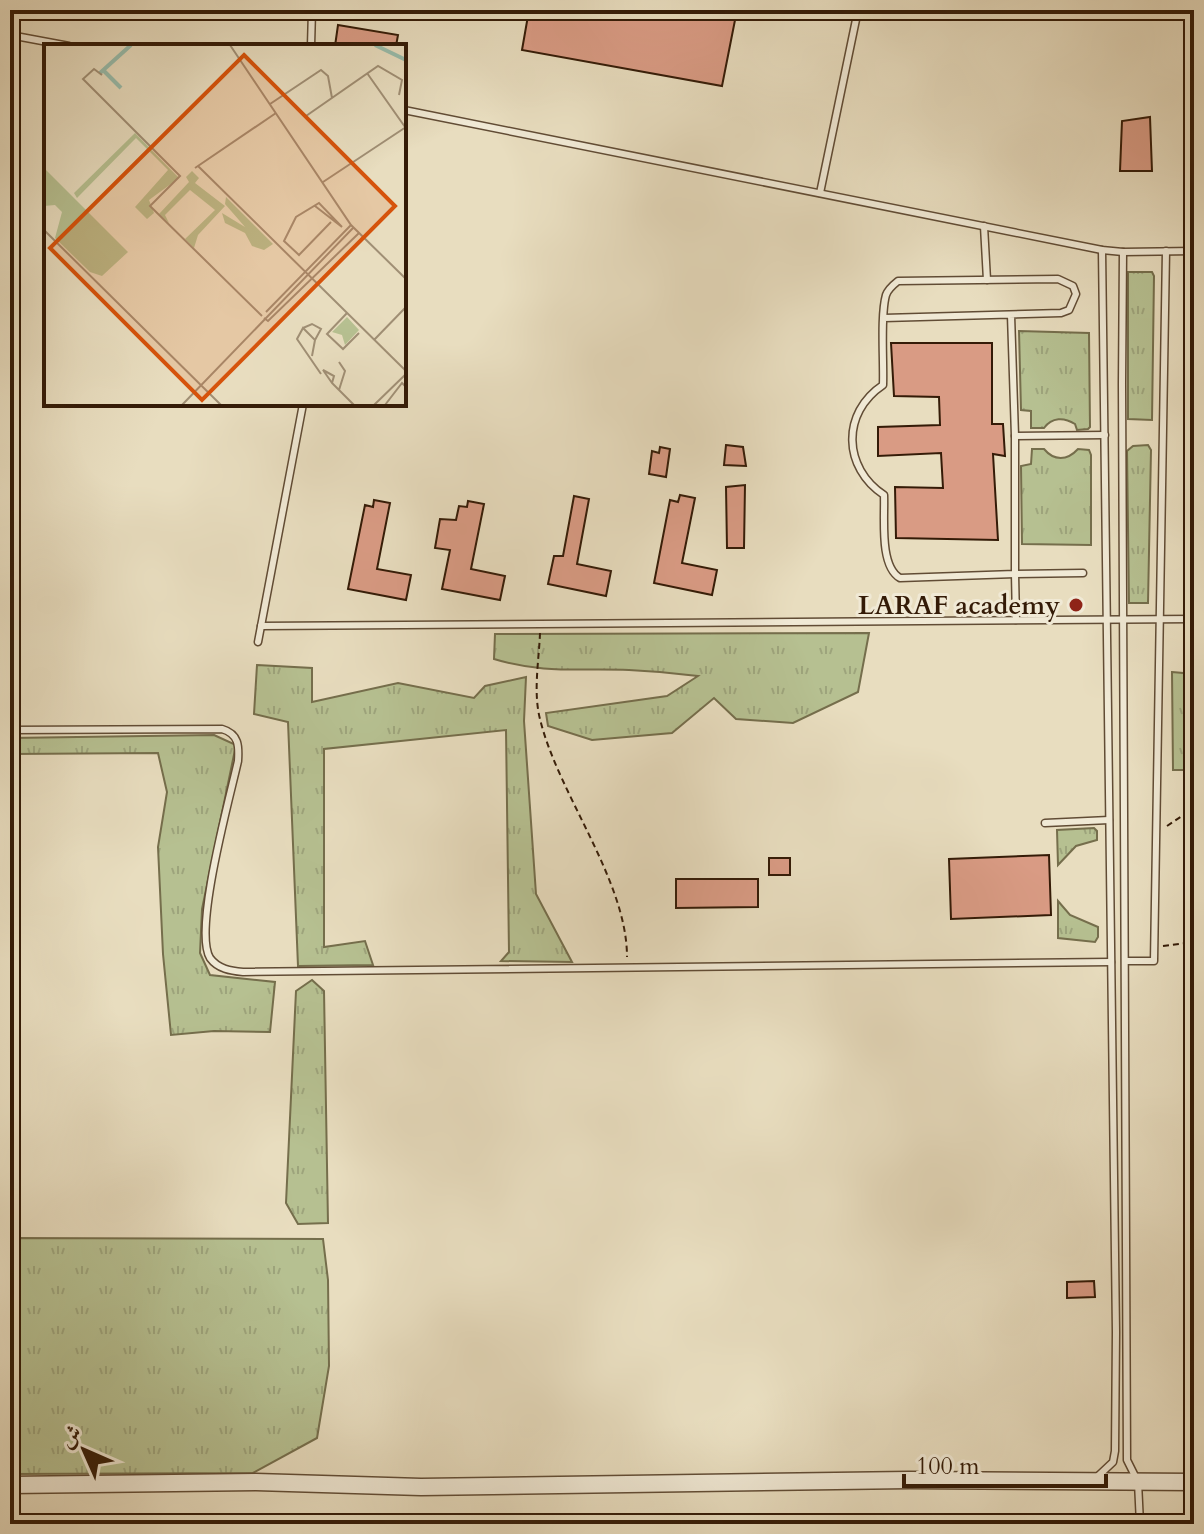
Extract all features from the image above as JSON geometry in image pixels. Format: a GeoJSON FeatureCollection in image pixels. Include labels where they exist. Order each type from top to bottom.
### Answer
{"type":"FeatureCollection","features":[{"type":"Feature","properties":{"kind":"street"},"geometry":{"type":"LineString","coordinates":[[10,1485],[256,1482],[421,1487],[909,1480],[1194,1482]]}},
{"type":"Feature","properties":{"kind":"lane"},"geometry":{"type":"LineString","coordinates":[[311,44],[312,10]]}},
{"type":"Feature","properties":{"kind":"lane"},"geometry":{"type":"LineString","coordinates":[[820,193],[858,10]]}},
{"type":"Feature","properties":{"kind":"lane"},"geometry":{"type":"LineString","coordinates":[[10,35],[58,44]]}},
{"type":"Feature","properties":{"kind":"lane"},"geometry":{"type":"LineString","coordinates":[[406,110],[1102,250],[1194,251]]}},
{"type":"Feature","properties":{"kind":"lane"},"geometry":{"type":"LineString","coordinates":[[984,226],[987,280]]}},
{"type":"Feature","properties":{"kind":"lane"},"geometry":{"type":"LineString","coordinates":[[1086,1483],[1109,1468],[1115,1451],[1102,250]]}},
{"type":"Feature","properties":{"kind":"lane"},"geometry":{"type":"LineString","coordinates":[[1126,961],[1154,961],[1166,251]]}},
{"type":"Feature","properties":{"kind":"lane"},"geometry":{"type":"LineString","coordinates":[[1123,252],[1127,1460],[1138,1482],[1140,1524]]}},
{"type":"Feature","properties":{"kind":"lane"},"geometry":{"type":"LineString","coordinates":[[884,318],[1061,313],[1069,310],[1076,294],[1073,286],[1058,279],[898,281],[887,292],[884,318],[883,385],[857,414],[851,437],[852,450],[862,475],[884,495],[887,561],[889,568],[900,578],[1083,573]]}},
{"type":"Feature","properties":{"kind":"lane"},"geometry":{"type":"LineString","coordinates":[[1011,315],[1016,620]]}},
{"type":"Feature","properties":{"kind":"lane"},"geometry":{"type":"LineString","coordinates":[[258,642],[303,406]]}},
{"type":"Feature","properties":{"kind":"lane"},"geometry":{"type":"LineString","coordinates":[[1015,436],[1105,435]]}},
{"type":"Feature","properties":{"kind":"lane"},"geometry":{"type":"LineString","coordinates":[[261,626],[1194,619]]}},
{"type":"Feature","properties":{"kind":"lane"},"geometry":{"type":"LineString","coordinates":[[10,730],[222,729],[235,737],[239,746],[238,761],[208,903],[206,940],[208,955],[217,965],[228,970],[1111,962]]}},
{"type":"Feature","properties":{"kind":"lane"},"geometry":{"type":"LineString","coordinates":[[1045,823],[1109,820]]}},
{"type":"Feature","properties":{"kind":"path"},"geometry":{"type":"LineString","coordinates":[[540,623],[539,717],[550,750],[609,884],[627,949],[627,968]]}},
{"type":"Feature","properties":{"kind":"path"},"geometry":{"type":"LineString","coordinates":[[1156,833],[1194,808]]}},
{"type":"Feature","properties":{"kind":"path"},"geometry":{"type":"LineString","coordinates":[[1154,947],[1194,942]]}},
{"type":"Feature","properties":{"kind":"green space"},"geometry":{"type":"Polygon","coordinates":[[[1128,272],[1152,272],[1154,276],[1152,420],[1128,419],[1128,272]]]}},
{"type":"Feature","properties":{"kind":"green space"},"geometry":{"type":"Polygon","coordinates":[[[1019,331],[1089,333],[1088,429],[1077,430],[1075,424],[1062,419],[1054,420],[1044,428],[1031,428],[1031,411],[1021,410],[1019,331]]]}},
{"type":"Feature","properties":{"kind":"green space"},"geometry":{"type":"Polygon","coordinates":[[[1148,445],[1151,450],[1148,603],[1129,603],[1127,451],[1133,446],[1148,445]]]}},
{"type":"Feature","properties":{"kind":"green space"},"geometry":{"type":"Polygon","coordinates":[[[1032,449],[1044,449],[1052,456],[1061,458],[1078,449],[1089,450],[1091,545],[1022,544],[1021,466],[1031,464],[1032,449]]]}},
{"type":"Feature","properties":{"kind":"green space"},"geometry":{"type":"Polygon","coordinates":[[[869,633],[858,692],[793,723],[736,719],[714,698],[672,733],[592,740],[548,726],[546,713],[667,696],[698,676],[629,670],[545,669],[494,659],[495,634],[869,633]]]}},
{"type":"Feature","properties":{"kind":"green space"},"geometry":{"type":"Polygon","coordinates":[[[257,665],[312,668],[312,702],[398,683],[474,698],[485,686],[526,677],[524,721],[536,894],[572,962],[501,961],[509,952],[506,730],[324,749],[324,947],[365,941],[373,965],[298,966],[288,722],[254,714],[257,665]]]}},
{"type":"Feature","properties":{"kind":"green space"},"geometry":{"type":"Polygon","coordinates":[[[1172,672],[1194,674],[1194,770],[1173,770],[1172,672]]]}},
{"type":"Feature","properties":{"kind":"green space"},"geometry":{"type":"Polygon","coordinates":[[[214,735],[236,745],[202,909],[200,953],[210,975],[275,982],[270,1032],[214,1031],[171,1035],[158,847],[167,792],[158,753],[10,754],[10,738],[214,735]]]}},
{"type":"Feature","properties":{"kind":"green space"},"geometry":{"type":"Polygon","coordinates":[[[1094,828],[1097,840],[1076,846],[1058,865],[1057,830],[1094,828]]]}},
{"type":"Feature","properties":{"kind":"green space"},"geometry":{"type":"Polygon","coordinates":[[[1058,901],[1070,915],[1098,927],[1095,942],[1058,938],[1058,901]]]}},
{"type":"Feature","properties":{"kind":"green space"},"geometry":{"type":"Polygon","coordinates":[[[312,980],[324,991],[328,1223],[298,1224],[286,1203],[296,991],[312,980]]]}},
{"type":"Feature","properties":{"kind":"green space"},"geometry":{"type":"Polygon","coordinates":[[[10,1238],[323,1239],[328,1280],[329,1366],[317,1438],[253,1473],[10,1474],[10,1238]]]}},
{"type":"Feature","properties":{"kind":"building"},"geometry":{"type":"Polygon","coordinates":[[[529,10],[737,10],[722,86],[522,50],[529,10]]]}},
{"type":"Feature","properties":{"kind":"building"},"geometry":{"type":"Polygon","coordinates":[[[338,25],[398,35],[396,44],[335,44],[338,25]]]}},
{"type":"Feature","properties":{"kind":"building"},"geometry":{"type":"Polygon","coordinates":[[[1150,117],[1152,171],[1120,171],[1122,121],[1150,117]]]}},
{"type":"Feature","properties":{"kind":"building"},"geometry":{"type":"Polygon","coordinates":[[[891,343],[992,343],[992,424],[1003,424],[1005,456],[993,454],[998,540],[896,538],[895,487],[943,488],[941,453],[878,456],[878,427],[940,425],[939,397],[894,396],[891,343]]]}},
{"type":"Feature","properties":{"kind":"building"},"geometry":{"type":"Polygon","coordinates":[[[726,445],[743,447],[746,466],[724,465],[726,445]]]}},
{"type":"Feature","properties":{"kind":"building"},"geometry":{"type":"Polygon","coordinates":[[[660,447],[670,449],[666,477],[649,474],[652,451],[659,453],[660,447]]]}},
{"type":"Feature","properties":{"kind":"building"},"geometry":{"type":"Polygon","coordinates":[[[745,485],[744,548],[727,548],[726,487],[745,485]]]}},
{"type":"Feature","properties":{"kind":"building"},"geometry":{"type":"Polygon","coordinates":[[[680,495],[695,498],[682,563],[717,570],[712,595],[654,583],[670,500],[678,502],[680,495]]]}},
{"type":"Feature","properties":{"kind":"building"},"geometry":{"type":"Polygon","coordinates":[[[574,496],[589,499],[577,564],[611,571],[606,596],[548,584],[554,556],[563,556],[574,496]]]}},
{"type":"Feature","properties":{"kind":"building"},"geometry":{"type":"Polygon","coordinates":[[[374,500],[390,503],[377,569],[411,575],[406,600],[348,589],[365,505],[373,507],[374,500]]]}},
{"type":"Feature","properties":{"kind":"building"},"geometry":{"type":"Polygon","coordinates":[[[468,501],[484,504],[471,569],[505,576],[500,600],[442,589],[450,550],[435,548],[440,519],[456,520],[459,506],[467,507],[468,501]]]}},
{"type":"Feature","properties":{"kind":"building"},"geometry":{"type":"Polygon","coordinates":[[[1049,855],[1051,915],[951,919],[949,859],[1049,855]]]}},
{"type":"Feature","properties":{"kind":"building"},"geometry":{"type":"Polygon","coordinates":[[[769,858],[790,858],[790,875],[769,875],[769,858]]]}},
{"type":"Feature","properties":{"kind":"building"},"geometry":{"type":"Polygon","coordinates":[[[676,879],[758,879],[758,907],[676,908],[676,879]]]}},
{"type":"Feature","properties":{"kind":"building"},"geometry":{"type":"Polygon","coordinates":[[[1094,1281],[1095,1297],[1067,1298],[1067,1282],[1094,1281]]]}},
{"type":"Feature","properties":{"kind":"place","name":"LARAF academy"},"geometry":{"type":"Point","coordinates":[1076,605]}}]}
